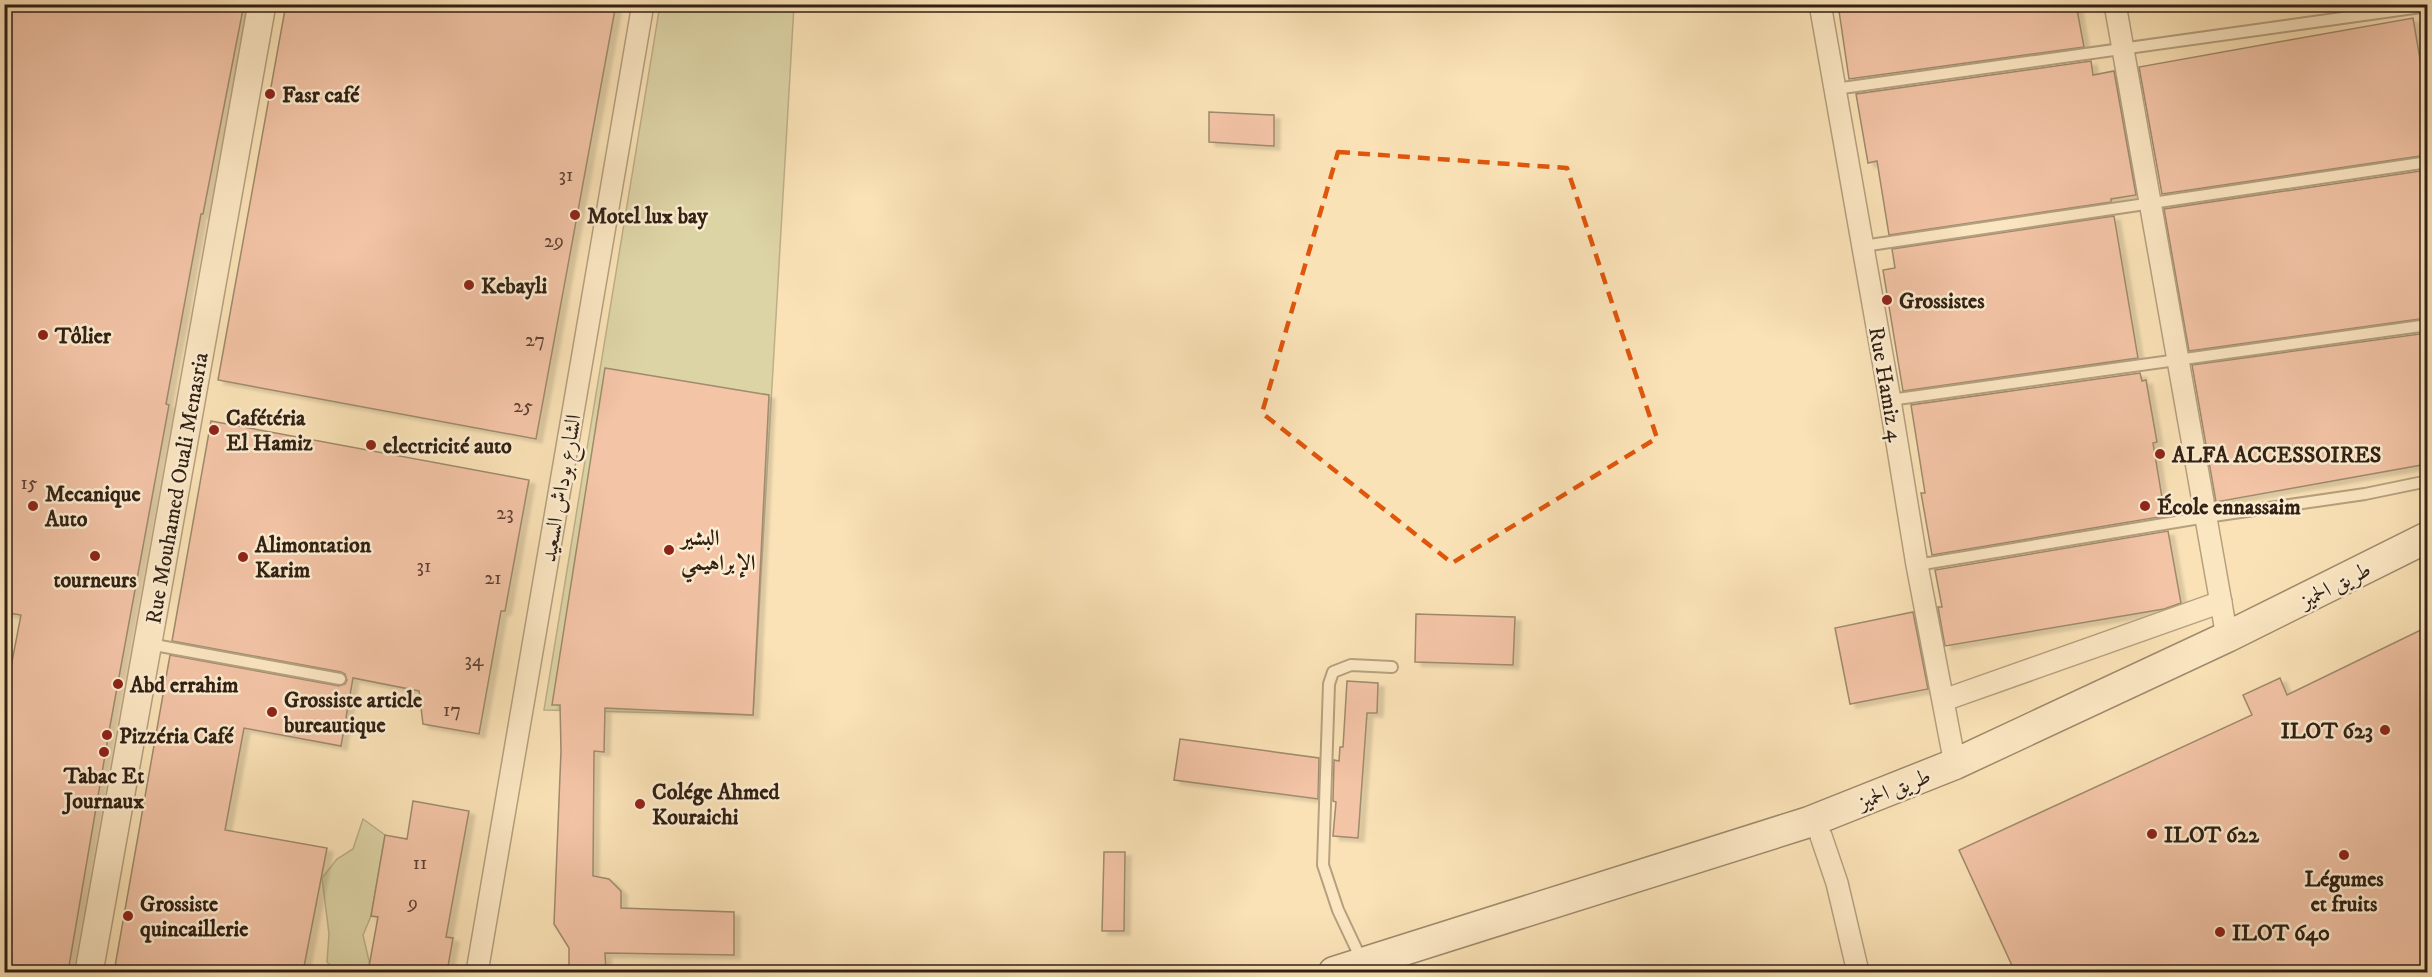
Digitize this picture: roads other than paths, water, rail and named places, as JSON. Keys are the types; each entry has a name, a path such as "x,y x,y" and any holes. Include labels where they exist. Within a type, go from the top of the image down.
{"main road":[{"name":"طريق الحميز","path":"1334,972 1809,822 1955,764 2227,637 2427,537"},
{"name":"طريق الحميز","path":"1395,972 1821,836 1962,780 2235,653 2427,557"}],"street":[{"name":"Rue Mouhamed Ouali Menasria","path":"89,972 262,4"},
{"name":"الشارع بوداش السعيد","path":"477,972 643,4"},
{"name":"Rue Hamiz 4","path":"1820,4 1917,565 1955,764"},
{"path":"2115,4 2227,637"},
{"path":"1944,700 2220,602"},
{"path":"1821,836 1837,883 1858,972"}],"lane":[{"path":"1835,89 2427,6"},
{"path":"1863,246 2427,162"},
{"path":"1890,400 2427,325"},
{"path":"1917,565 2206,517 2366,494 2427,481"},
{"path":"148,644 340,679"},
{"path":"1363,964 1338,910 1323,865 1329,684 1333,672 1351,665 1392,667"}],"place":[{"name":"Fasr café","path":"270,94"},
{"name":"Motel lux bay","path":"575,215"},
{"name":"Kebayli","path":"469,285"},
{"name":"Grossistes","path":"1887,300"},
{"name":"Tôlier","path":"43,335"},
{"name":"Cafétéria El Hamiz","path":"214,430"},
{"name":"electricité auto","path":"371,445"},
{"name":"ALFA ACCESSOIRES","path":"2160,454"},
{"name":"Mecanique Auto","path":"33,506"},
{"name":"École ennassaim","path":"2145,506"},
{"name":"البشير الإبراهيمي","path":"669,550"},
{"name":"tourneurs","path":"95,556"},
{"name":"Alimontation Karim","path":"243,557"},
{"name":"Abd errahim","path":"118,684"},
{"name":"Grossiste article bureautique","path":"272,712"},
{"name":"ILOT 623","path":"2385,730"},
{"name":"Pizzéria Café","path":"107,735"},
{"name":"Tabac Et Journaux","path":"104,752"},
{"name":"Colége Ahmed Kouraichi","path":"640,804"},
{"name":"ILOT 622","path":"2152,834"},
{"name":"Légumes et fruits","path":"2344,855"},
{"name":"Grossiste quincaillerie","path":"128,916"},
{"name":"ILOT 640","path":"2220,932"}]}
